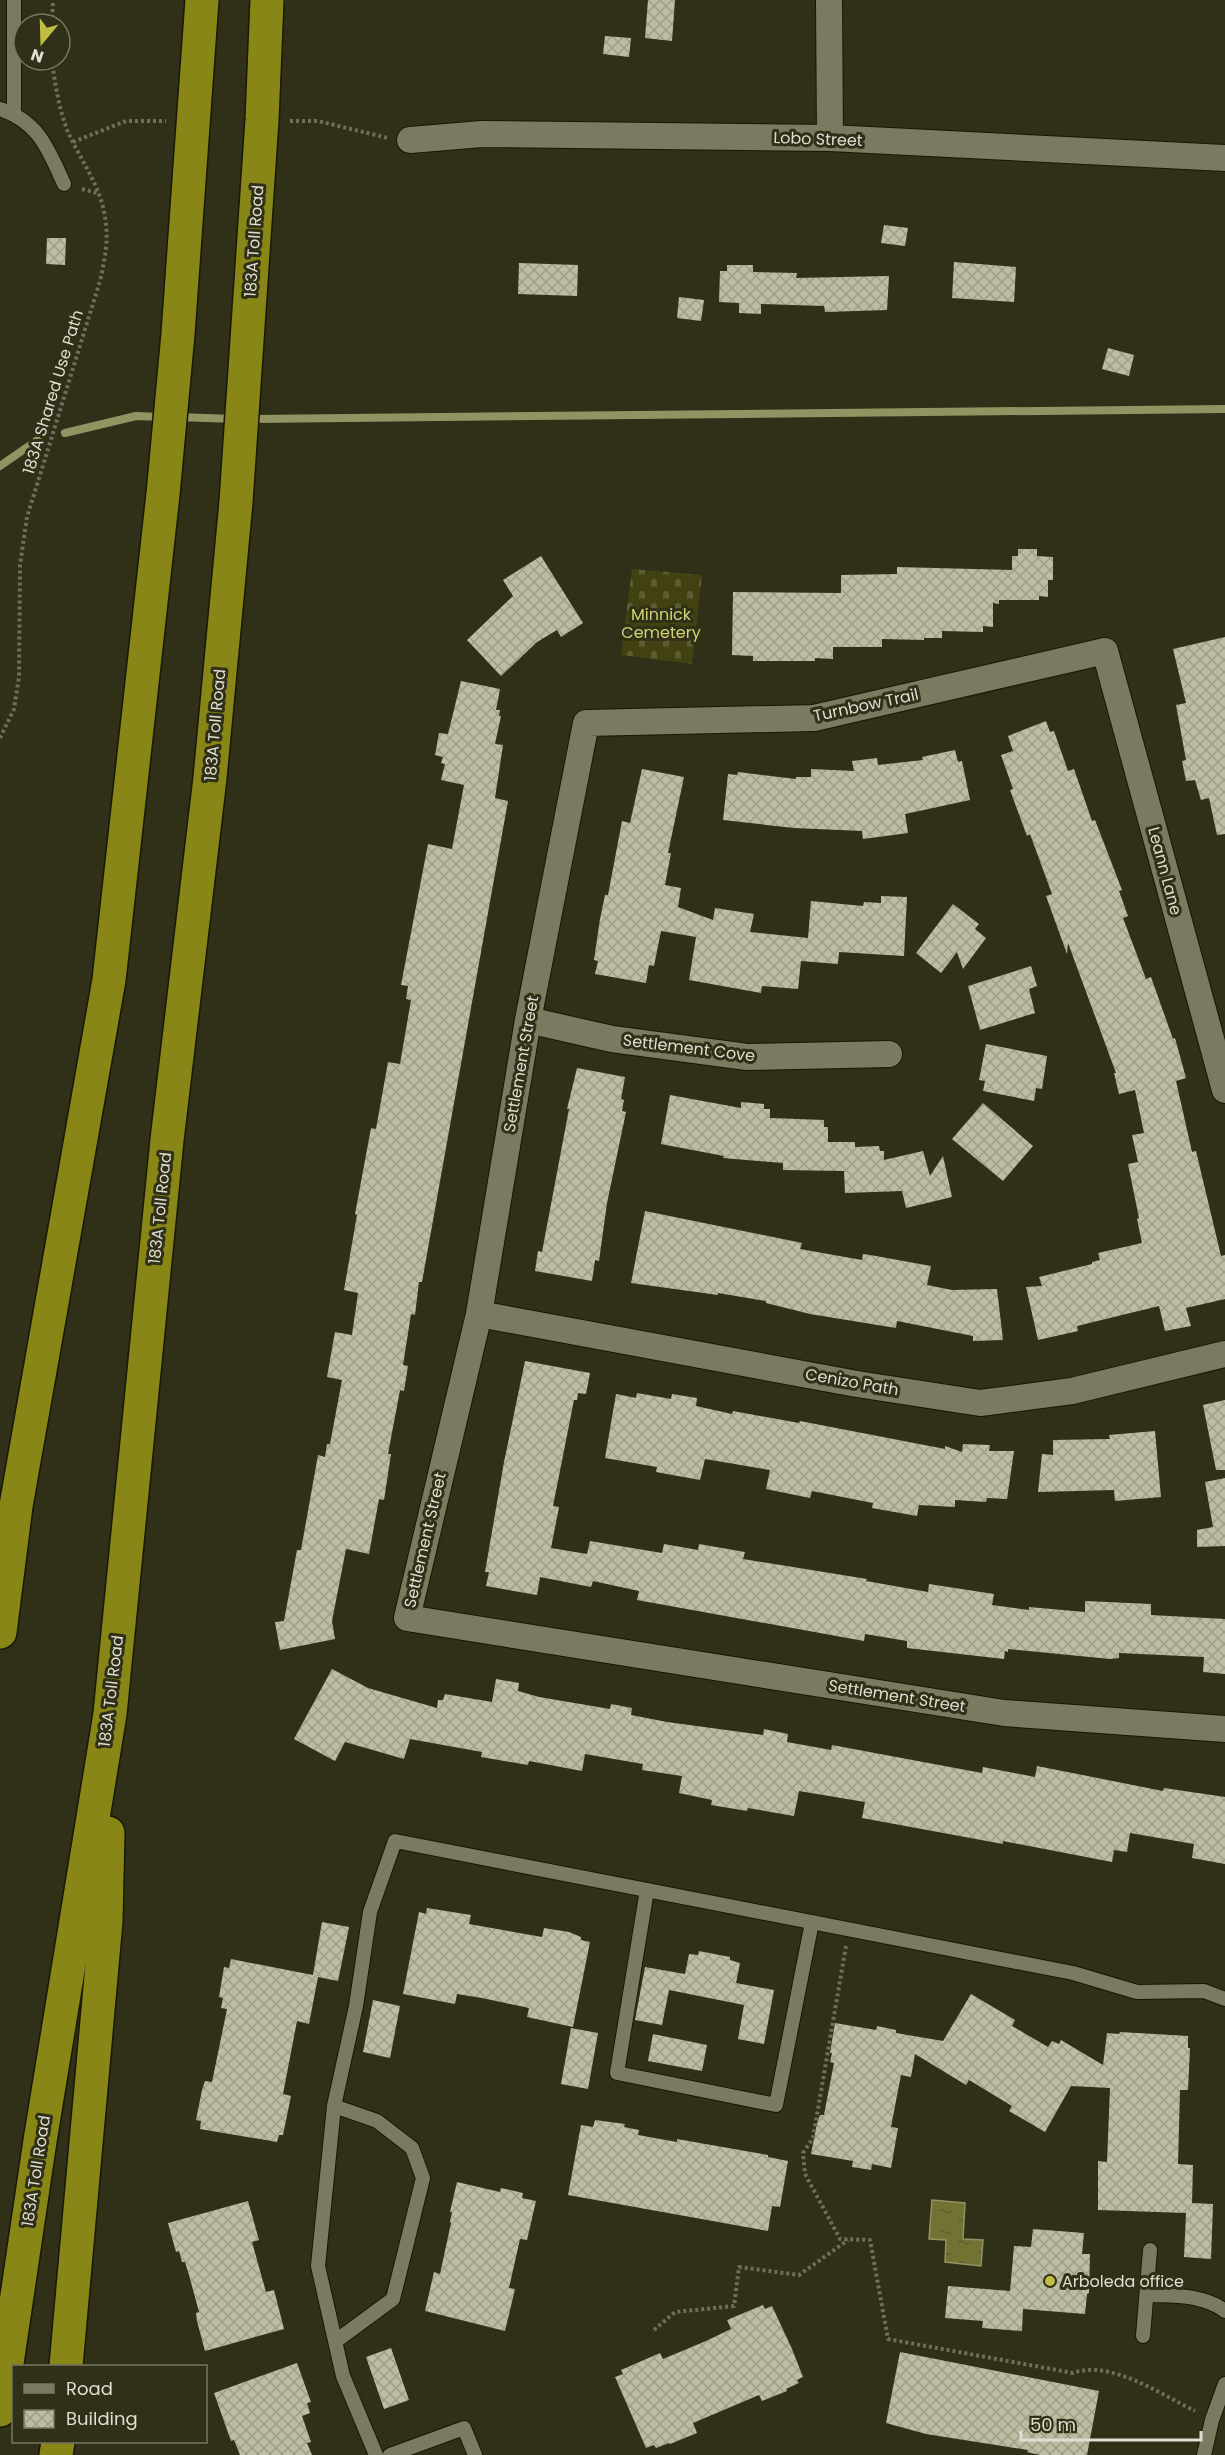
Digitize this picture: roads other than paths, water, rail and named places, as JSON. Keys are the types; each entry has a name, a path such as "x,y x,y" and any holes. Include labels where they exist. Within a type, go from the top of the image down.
{"highway":[{"path":"0,1632 16,1506 109,980 163,494 178,334 202,0"},
{"name":"183A Toll Road","path":"1,2402 40,2141 110,1714 167,1140 210,778 236,502 262,120 267,0"},
{"path":"0,1551 16,1506"},
{"path":"66,2365 106,1921 110,1714"}],"street":[{"path":"829,0 830,138"},
{"name":"Lobo Street","path":"410,140 483,134 830,138 1225,158"},
{"name":"Turnbow Trail","path":"586,723 814,718 1105,651"},
{"name":"Leann Lane","path":"1105,651 1225,1090"},
{"name":"Settlement Street","path":"586,723 528,1020 479,1314 407,1618 1004,1713 1225,1728"},
{"name":"Settlement Cove","path":"528,1020 612,1039 747,1057 889,1054"},
{"name":"Cenizo Path","path":"479,1314 857,1384 980,1403 1072,1391 1225,1354"}],"lane":[{"path":"14,113 15,0"},
{"path":"0,109 14,113 42,137 64,183"},
{"path":"375,2455 343,2376 318,2266 334,2106 356,2006 370,1912 395,1841 1072,1973 1137,1992 1204,1991 1225,1999"},
{"path":"647,1890 617,2073 776,2105 812,1922"},
{"path":"334,2106 377,2121 412,2148 423,2178 393,2299 336,2341"},
{"path":"1143,2336 1150,2250"},
{"path":"1146,2295 1196,2298 1214,2303 1225,2311"},
{"path":"1204,2455 1212,2420 1225,2384"},
{"path":"390,2455 464,2428 475,2455"}],"water":[{"path":"932,2200 965,2203 963,2239 983,2240 981,2266 945,2262 946,2240 929,2239"}],"waterway":[{"path":"249,419 1225,409"},
{"path":"65,433 136,416 162,417"},
{"path":"177,417 234,419"},
{"path":"0,466 39,439"}],"place":[{"name":"Arboleda office","path":"1050,2281"}],"park label":[{"name":"Minnick Cemetery","path":"661,623"}]}
